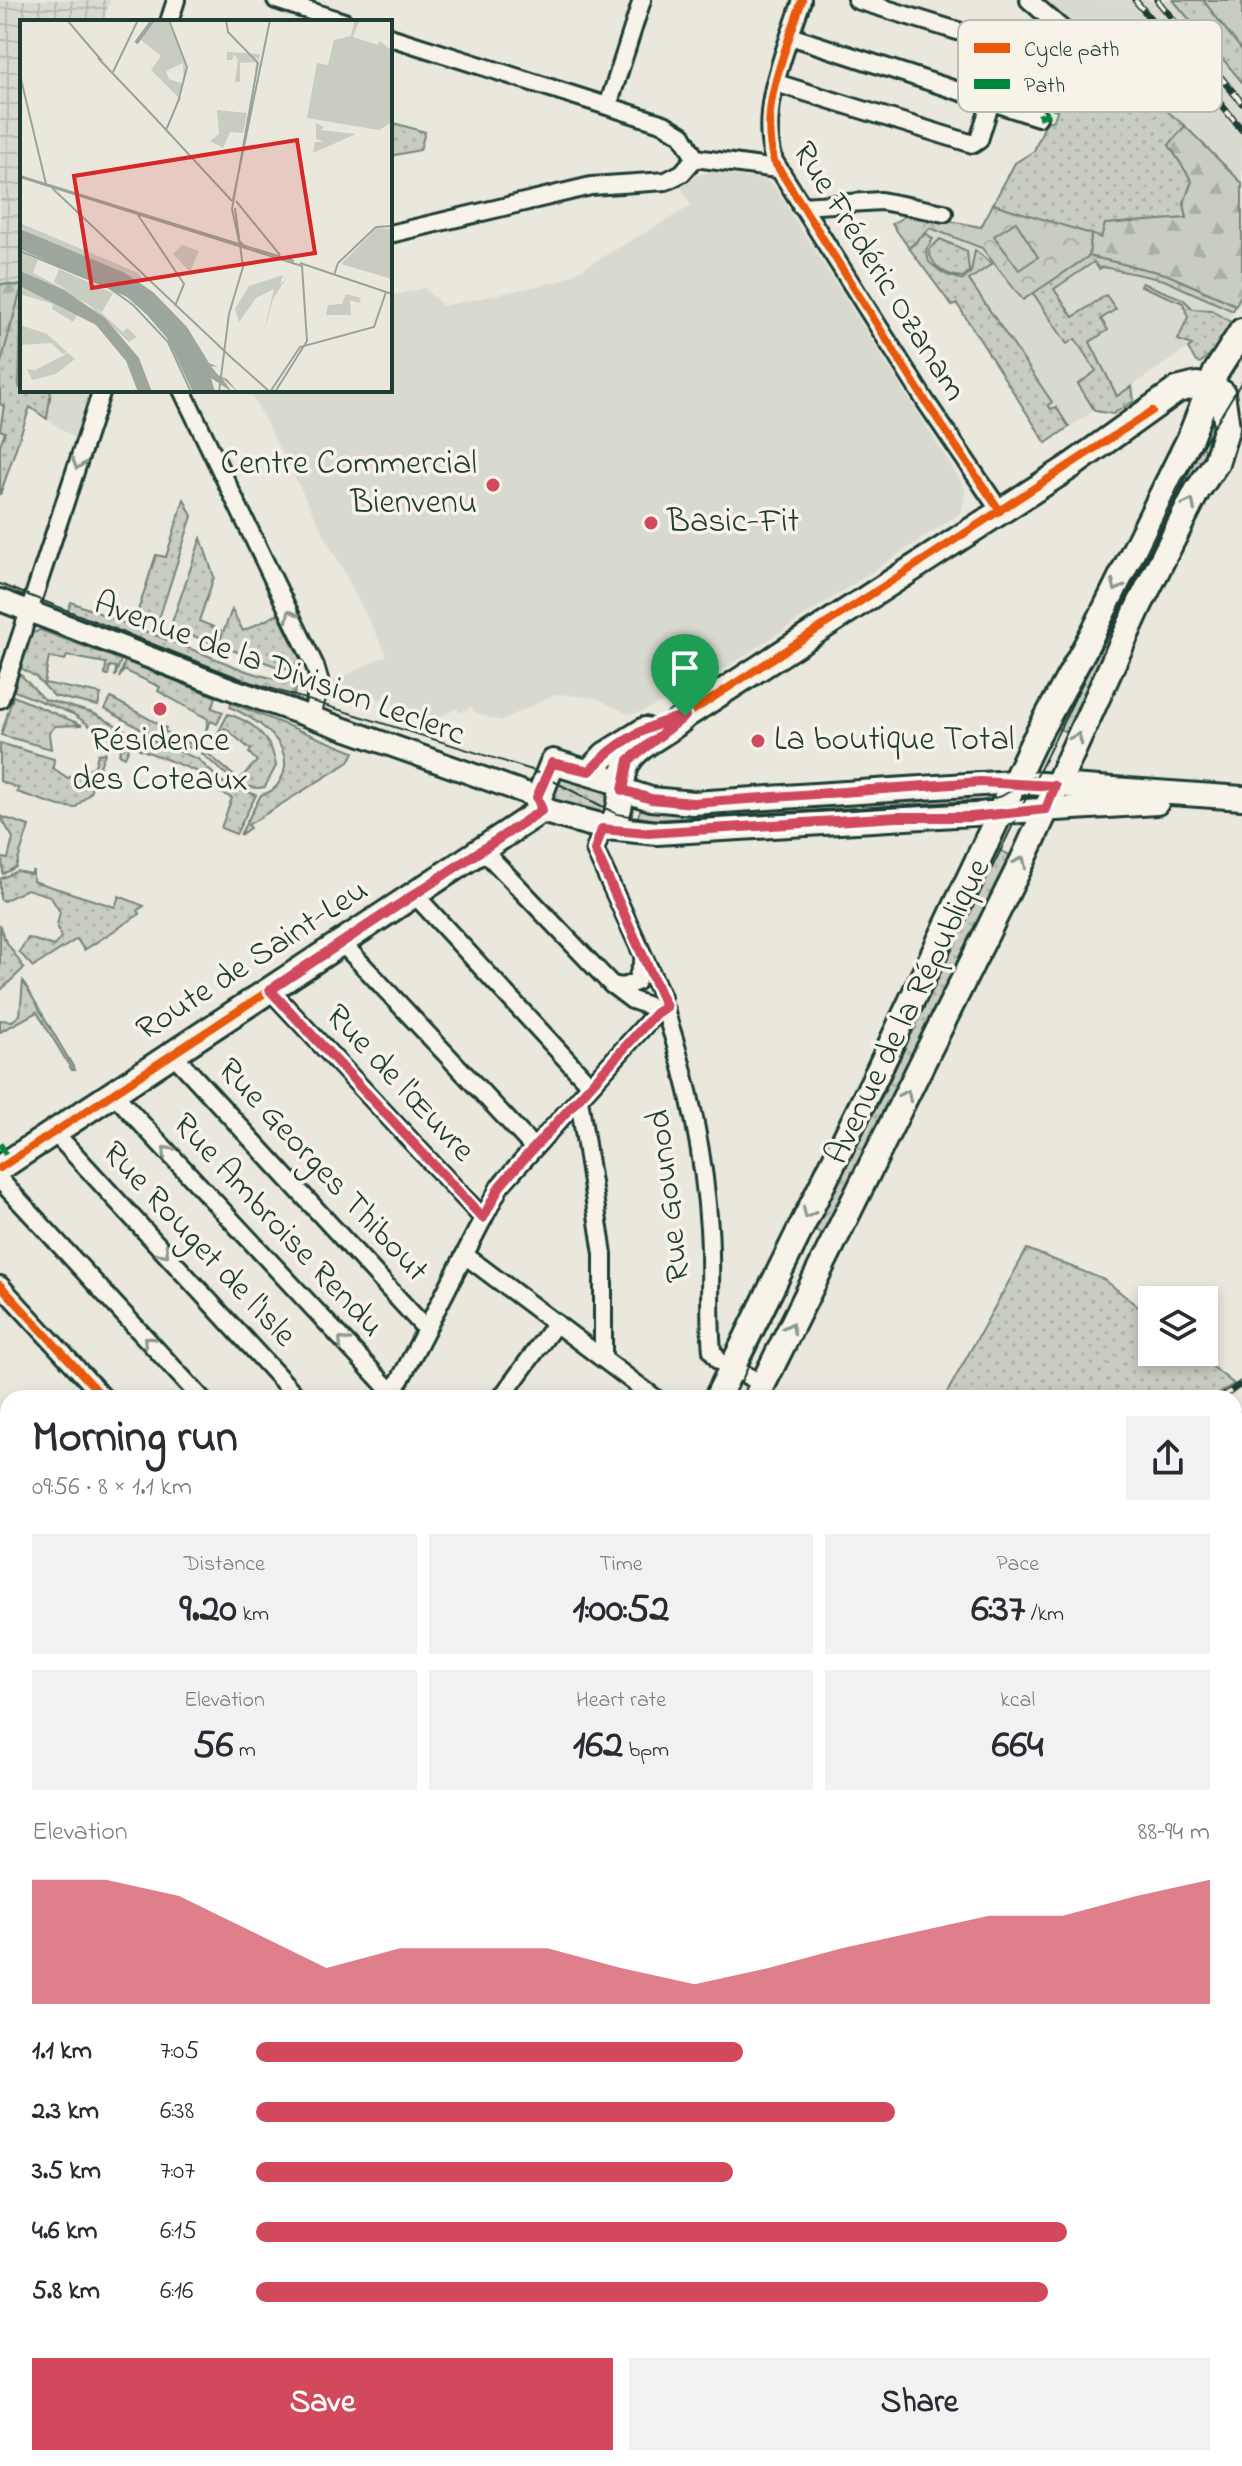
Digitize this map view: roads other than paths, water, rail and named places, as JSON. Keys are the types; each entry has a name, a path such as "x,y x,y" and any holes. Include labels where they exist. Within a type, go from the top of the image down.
{"main road":[{"path":"605,828 620,807 630,759 685,716 1152,411 1184,387 1216,382 1242,331"},
{"name":"Avenue de la République","path":"721,1390 1015,782 1216,382 1242,354"},
{"name":"Avenue de la République","path":"760,1390 1058,798 1165,555 1197,491 1220,454 1227,427 1216,382"},
{"path":"1152,411 1179,408 1201,416"},
{"path":"590,771 605,755 649,728 685,716"},
{"path":"1058,798 1015,782 693,803 651,799 590,771 553,762 540,803 605,828 648,833 897,817 1000,815 1058,798 1233,797"},
{"name":"Route de Saint-Leu","path":"0,1168 483,850 540,803"}],"street":[{"path":"170,20 176,0"},
{"path":"276,0 338,20"},
{"path":"608,106 642,0"},
{"name":"Rue Frédéric Ozanam","path":"802,0 776,83 768,133 777,169 1000,511"},
{"path":"857,0 958,31"},
{"path":"1029,0 1052,20"},
{"path":"790,36 958,90"},
{"path":"392,38 675,129 687,141 695,158"},
{"path":"776,83 970,144 979,140 988,112"},
{"path":"1023,112 1038,117"},
{"path":"695,158 777,169"},
{"path":"392,234 591,186 666,181 682,173 695,158"},
{"path":"801,206 881,201 944,213"},
{"path":"0,699 101,392"},
{"path":"183,392 311,658 319,687 311,716"},
{"name":"Avenue de la Division Leclerc","path":"0,600 540,803"},
{"name":"Rue Gounod","path":"605,828 595,850 644,959 690,1098 701,1156 712,1265 712,1351 717,1359 732,1367"},
{"path":"394,1390 500,1186 658,1007 632,1000 611,984 483,850"},
{"path":"415,895 590,1085"},
{"path":"342,943 534,1148"},
{"path":"611,984 623,987 633,984 642,972 644,959"},
{"name":"Rue de l'Œuvre","path":"270,990 483,1218"},
{"name":"Rue Georges Thibout","path":"173,1054 426,1329"},
{"name":"Rue Ambroise Rendu","path":"113,1093 385,1390"},
{"path":"579,1099 603,1254 603,1358"},
{"name":"Rue Rouget de l'Isle","path":"54,1132 291,1390"},
{"path":"0,1180 194,1390"},
{"path":"466,1256 645,1390"},
{"path":"0,1285 97,1390"},
{"path":"507,1390 556,1323"},
{"path":"732,1367 758,1390"}],"tram line":[{"path":"737,1390 1181,481 1242,381"},
{"path":"0,584 244,680 532,770 617,814 664,821 975,803 1002,796 1033,777"}],"railway":[{"path":"1135,0 1151,20"},
{"path":"1157,0 1174,20"},
{"path":"1222,79 1242,103"},
{"path":"1222,106 1242,130"},
{"path":"1232,1390 1242,1383"}],"place":[{"name":"Centre Commercial Bienvenu","path":"493,485"},
{"name":"Basic-Fit","path":"651,523"},
{"name":"Résidence des Coteaux","path":"160,709"},
{"name":"La boutique Total","path":"758,741"}]}
